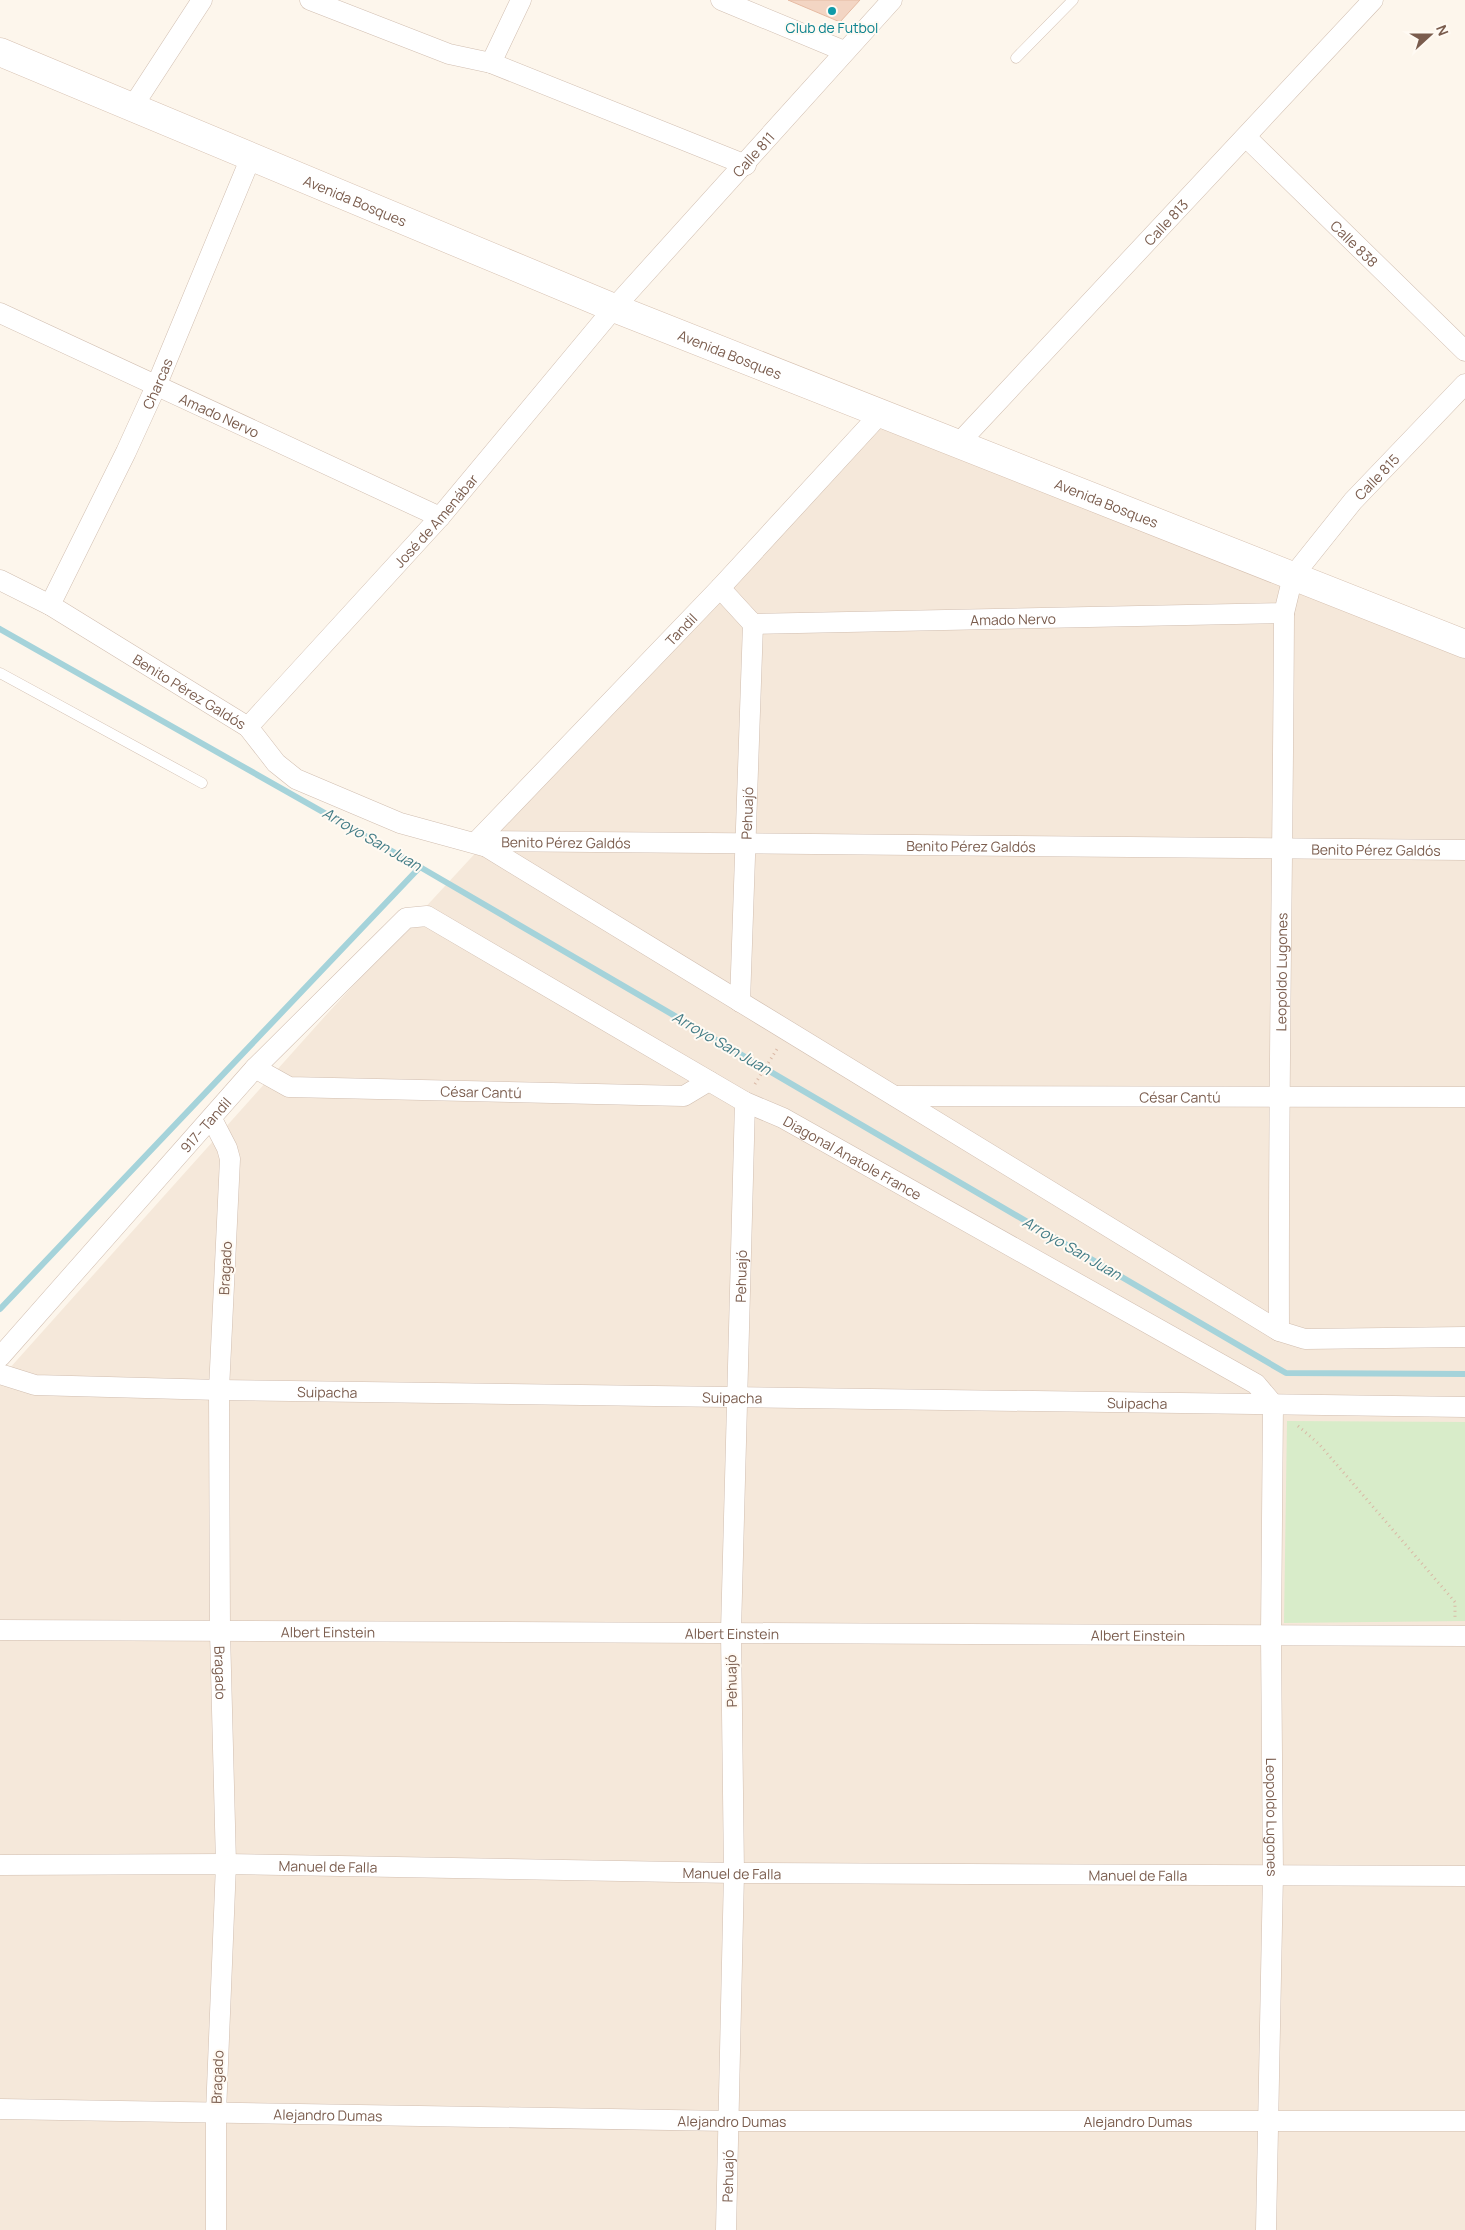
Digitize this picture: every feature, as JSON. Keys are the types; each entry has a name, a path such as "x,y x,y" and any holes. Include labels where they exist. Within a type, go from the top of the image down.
{"main road":[{"name":"Avenida Bosques","path":"0,52 614,308 1465,644"}],"street":[{"path":"133,106 202,0"},
{"path":"310,0 449,54 491,63 746,164"},
{"path":"491,63 521,0"},
{"path":"721,0 844,51"},
{"name":"Calle 811","path":"614,308 746,164 844,51 892,0"},
{"name":"Calle 813","path":"958,444 1373,0"},
{"name":"Calle 838","path":"1246,137 1465,351"},
{"name":"Charcas","path":"50,605 126,452 157,384 251,157"},
{"name":"José de Amenábar","path":"248,727 440,517 614,308"},
{"name":"Amado Nervo","path":"0,313 157,384 440,517"},
{"name":"Calle 815","path":"1293,576 1353,501 1465,384"},
{"name":"Tandil","path":"481,844 880,414"},
{"path":"1284,613 1293,576"},
{"name":"Benito Pérez Galdós","path":"0,580 50,605 248,727 276,763 296,778 400,823 481,844 744,844 1465,850"},
{"path":"720,588 753,624"},
{"name":"Amado Nervo","path":"753,624 1284,613"},
{"name":"Leopoldo Lugones","path":"1279,1331 1278,1096 1283,849 1284,613"},
{"name":"Pehuajó","path":"740,1002 753,624"},
{"path":"481,844 1279,1331 1305,1339 1465,1337"},
{"name":"917- Tandil","path":"0,1356 212,1119 255,1068 406,918 427,916"},
{"name":"Diagonal Anatole France","path":"427,916 709,1081 750,1093 782,1118 1256,1384 1273,1404"},
{"name":"César Cantú","path":"255,1068 289,1087 684,1096 709,1081"},
{"name":"Pehuajó","path":"726,2230 734,1873 731,1632 736,1398 750,1093"},
{"name":"César Cantú","path":"895,1096 1465,1097"},
{"name":"Bragado","path":"212,1119 227,1148 230,1159 219,1390 220,1632 226,1864 216,2113 216,2230"},
{"name":"Suipacha","path":"0,1374 35,1385 219,1390 1465,1407"},
{"name":"Leopoldo Lugones","path":"1266,2230 1273,1874 1271,1635 1273,1404"},
{"name":"Albert Einstein","path":"0,1630 1460,1636"},
{"name":"Manuel de Falla","path":"0,1866 226,1864 734,1873 1465,1876"},
{"name":"Alejandro Dumas","path":"0,2109 728,2121 1465,2121"}],"lane":[{"path":"1016,58 1073,0"},
{"path":"0,673 202,783"}],"path":[{"path":"750,1093 769,1061"},
{"path":"1273,1404 1319,1444 1455,1602 1460,1636"}],"shaded area":[{"path":"880,414 1465,644 1465,2230 0,2230 0,1379 327,1014"}],"green space":[{"path":"1287,1421 1465,1422 1465,1621 1284,1623"}],"building":[{"name":"Club de Futbol","path":"788,0 860,0 840,22"}],"waterway":[{"name":"Arroyo San Juan","path":"0,629 420,867 1286,1373 1465,1374"},
{"path":"0,1309 420,867"}],"place":[{"name":"Club de Futbol","path":"832,11"}]}
